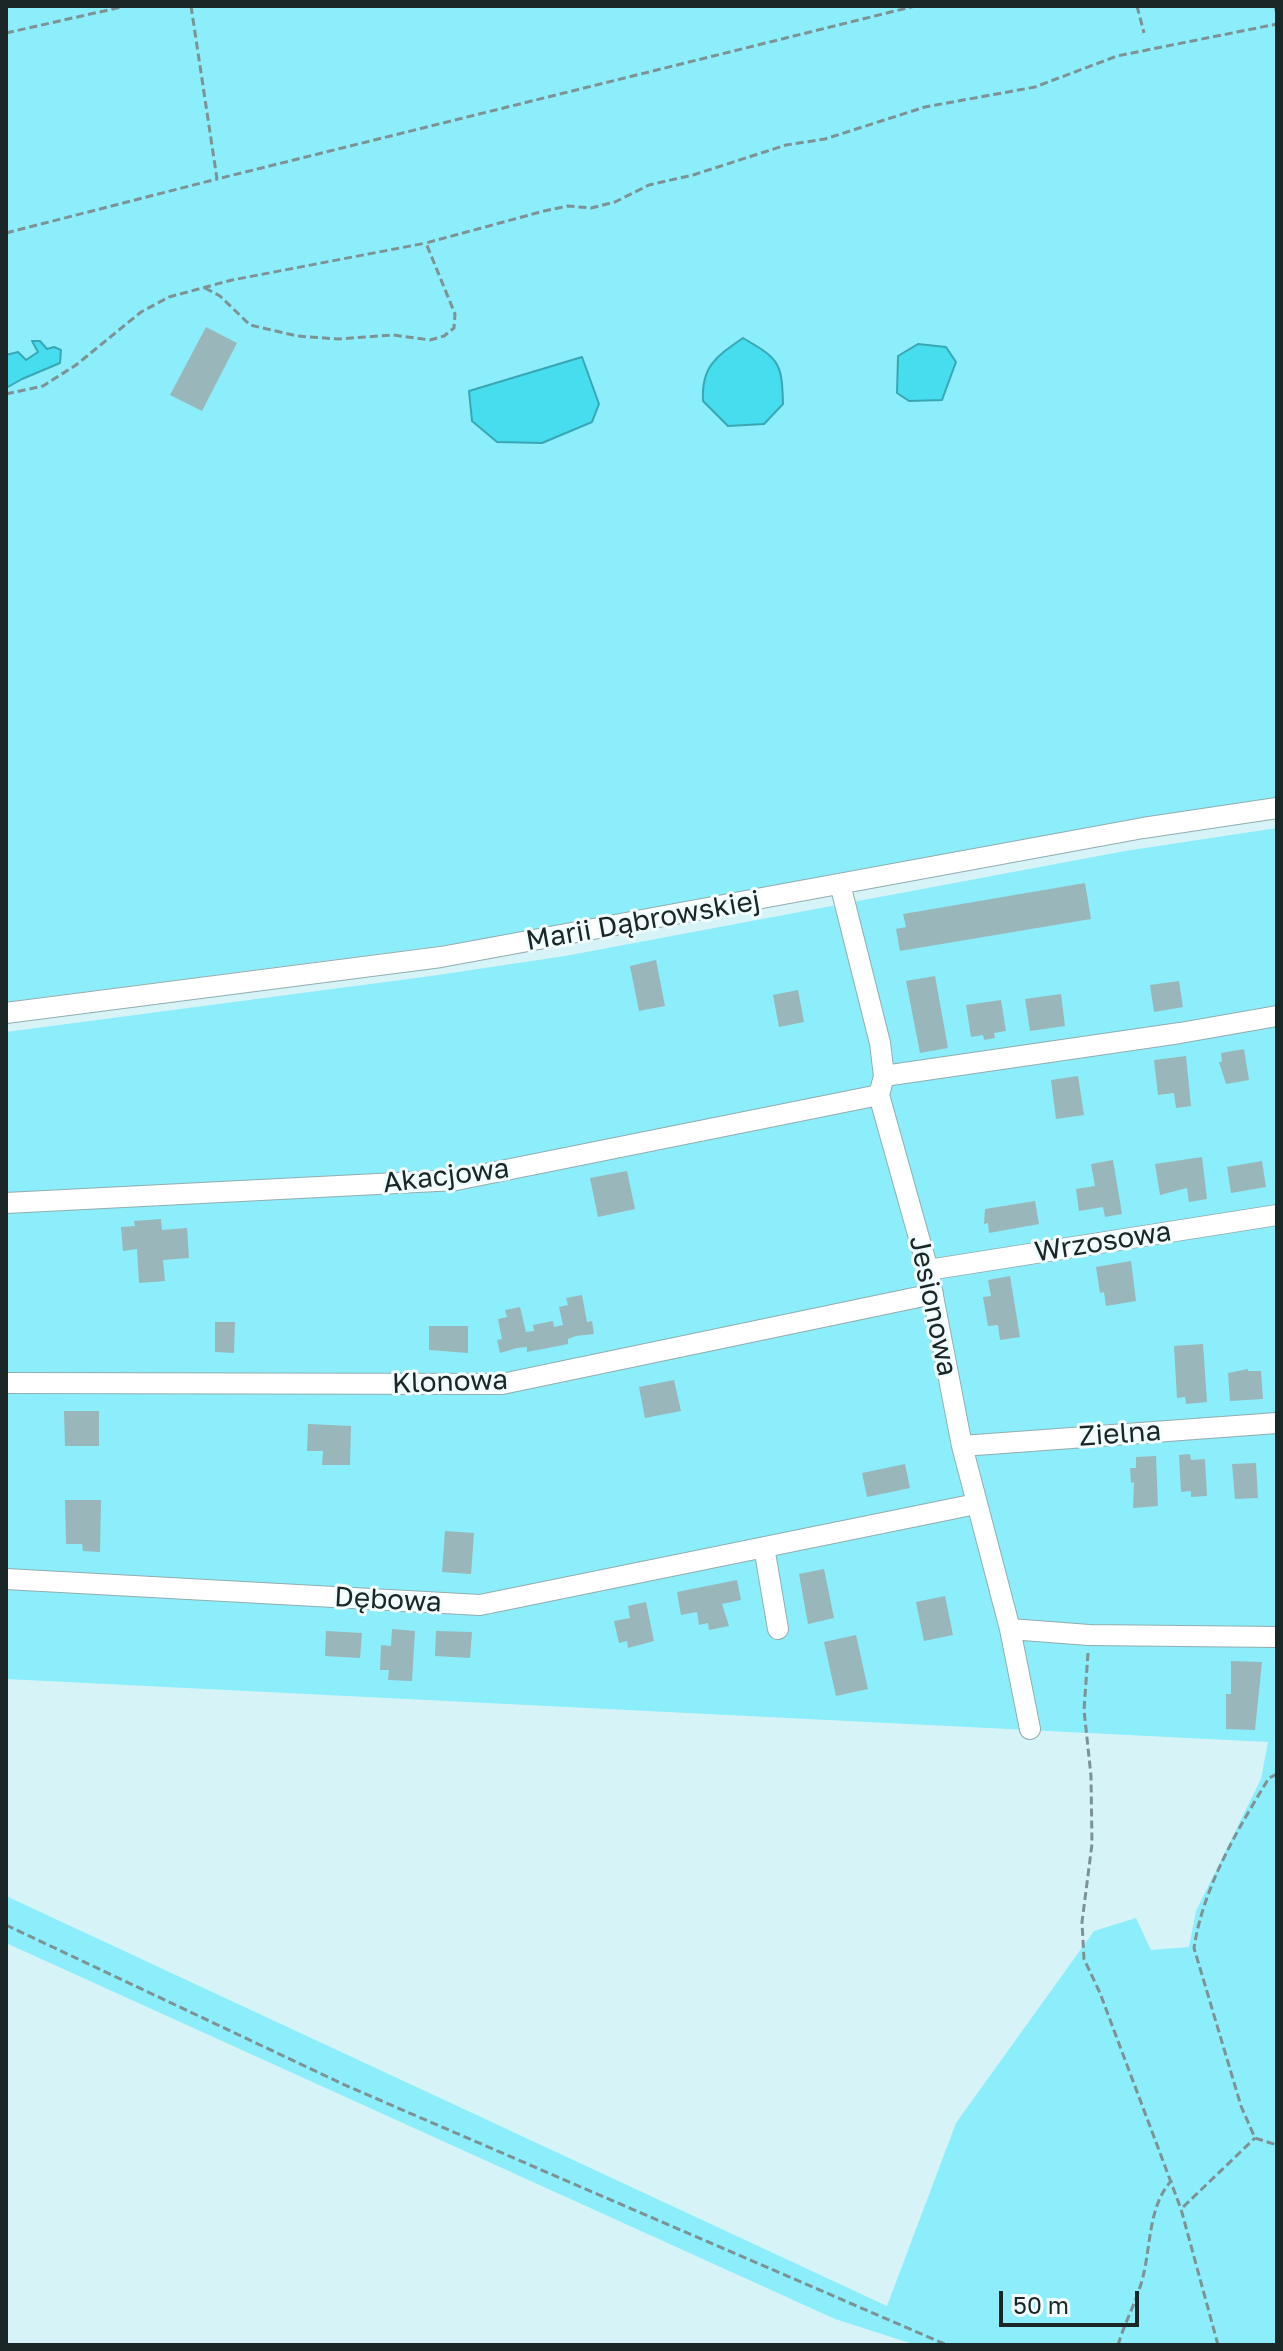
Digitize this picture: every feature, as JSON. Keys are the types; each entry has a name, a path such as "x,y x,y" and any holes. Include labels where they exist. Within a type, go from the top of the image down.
{"street":[{"name":"Marii Dąbrowskiej","path":"6,1013 441,957 1143,828 1277,808"},
{"name":"Jesionowa","path":"840,884 880,1043 882,1086 928,1270 962,1446 1010,1629 1030,1729"},
{"name":"Akacjowa","path":"6,1203 456,1180 882,1086 1277,1016"},
{"name":"Wrzosowa","path":"928,1270 1277,1215"},
{"name":"Klonowa","path":"6,1383 502,1384 933,1294"},
{"name":"Zielna","path":"962,1446 1277,1423"},
{"name":"Dębowa","path":"6,1579 480,1605 976,1504"},
{"path":"764,1547 778,1629"},
{"path":"1010,1629 1089,1635 1277,1637"}],"path":[{"path":"6,33 126,6"},
{"path":"191,6 217,179"},
{"path":"6,233 915,6"},
{"path":"1137,6 1144,33"},
{"path":"1275,6 1277,14"},
{"path":"6,394 43,386 76,365 141,312 169,297 232,280 426,243 544,211 568,206 591,208 615,202 649,185 693,175 786,145 825,139 925,107 1035,87 1117,56 1277,24"},
{"path":"205,288 220,296 250,325 269,330 338,339 393,335 430,340 444,336 454,328 455,314 426,243"},
{"path":"1089,1635 1084,1710 1091,1776 1092,1844 1082,1922 1084,1959 1172,2180 1218,2345"},
{"path":"1255,2138 1236,2091 1194,1948 1197,1924 1220,1869 1269,1778 1277,1774"},
{"path":"6,1925 347,2086 947,2345"},
{"path":"1181,2209 1255,2138"},
{"path":"1255,2138 1277,2145"},
{"path":"1118,2345 1142,2284 1154,2214 1164,2189 1172,2180"}],"shaded area":[{"path":"6,6 1277,6 1277,798 1126,822 478,941 6,1002"},
{"path":"743,338 776,363 783,404 764,424 728,426 703,401 703,389 712,363"},
{"path":"32,341 40,341 47,349 54,347 61,350 60,363 6,388 6,355 18,352 26,360 38,352"},
{"path":"918,344 946,347 956,362 942,400 909,401 897,393 898,356"},
{"path":"582,357 599,404 592,422 542,443 497,442 472,421 469,391"},
{"path":"1277,828 1277,2345 916,2345 835,2319 6,1943 6,1896 887,2306 956,2123 1094,1931 1136,1918 1151,1950 1189,1947 1196,1911 1261,1779 1268,1742 6,1679 6,1032 565,956 1125,851"}],"building":[{"path":"206,327 237,343 202,411 170,395"},
{"path":"1085,883 1091,919 900,951 896,929 906,927 903,914"},
{"path":"656,960 665,1006 639,1011 630,966"},
{"path":"935,976 948,1048 920,1053 906,981"},
{"path":"1179,981 1183,1007 1154,1012 1150,985"},
{"path":"798,990 804,1022 779,1027 773,995"},
{"path":"1061,994 1065,1026 1030,1031 1025,999"},
{"path":"1001,1000 1006,1031 994,1033 995,1038 984,1040 983,1035 971,1037 966,1005"},
{"path":"1244,1049 1249,1080 1226,1084 1219,1062 1222,1062 1221,1053"},
{"path":"1186,1056 1191,1106 1176,1108 1174,1093 1158,1095 1154,1060"},
{"path":"1078,1076 1084,1115 1056,1119 1051,1080"},
{"path":"1202,1157 1207,1199 1189,1202 1187,1188 1160,1195 1155,1164"},
{"path":"1113,1160 1122,1214 1105,1217 1103,1207 1079,1211 1076,1189 1095,1186 1091,1164"},
{"path":"1262,1161 1266,1187 1231,1193 1227,1167"},
{"path":"627,1171 635,1209 598,1217 590,1178"},
{"path":"1035,1201 1039,1224 989,1233 988,1223 984,1224 985,1209"},
{"path":"161,1219 162,1230 187,1228 189,1258 163,1260 165,1281 139,1283 137,1249 123,1251 121,1227 135,1226 134,1221"},
{"path":"1131,1261 1136,1301 1106,1306 1104,1292 1100,1293 1096,1267"},
{"path":"1010,1276 1020,1337 1000,1340 998,1325 988,1326 983,1297 991,1296 988,1280"},
{"path":"582,1295 587,1322 592,1321 594,1334 568,1339 568,1344 527,1352 527,1347 517,1348 500,1353 497,1340 502,1339 498,1319 507,1317 505,1310 520,1307 526,1332 534,1331 533,1325 553,1321 554,1327 563,1325 559,1307 568,1305 566,1298"},
{"path":"215,1322 235,1322 234,1353 215,1352"},
{"path":"429,1326 468,1326 468,1353 429,1350"},
{"path":"1203,1344 1207,1402 1186,1404 1185,1397 1177,1398 1174,1346"},
{"path":"1248,1369 1261,1371 1263,1399 1230,1401 1228,1373"},
{"path":"674,1380 681,1411 645,1418 639,1387"},
{"path":"64,1411 99,1411 99,1446 65,1446"},
{"path":"308,1424 351,1426 350,1465 322,1465 323,1451 307,1451"},
{"path":"1190,1454 1191,1460 1205,1459 1207,1496 1191,1497 1191,1491 1181,1492 1179,1455"},
{"path":"1156,1456 1158,1506 1133,1508 1134,1482 1131,1483 1130,1468 1136,1468 1136,1457"},
{"path":"1256,1463 1258,1498 1235,1499 1232,1464"},
{"path":"905,1464 910,1488 867,1497 862,1473"},
{"path":"65,1500 101,1500 100,1552 83,1551 82,1544 66,1544"},
{"path":"445,1531 474,1533 471,1574 442,1572"},
{"path":"824,1569 834,1618 808,1624 799,1574"},
{"path":"737,1580 741,1600 722,1604 729,1626 709,1630 708,1623 699,1625 697,1612 681,1615 677,1592"},
{"path":"945,1596 953,1635 924,1641 916,1602"},
{"path":"646,1602 654,1641 628,1648 627,1641 619,1643 614,1621 630,1618 628,1606"},
{"path":"392,1629 415,1631 412,1681 388,1680 389,1670 380,1670 381,1645 391,1646"},
{"path":"326,1631 362,1633 360,1658 325,1656"},
{"path":"436,1631 472,1632 470,1658 435,1656"},
{"path":"856,1635 868,1689 836,1696 824,1642"},
{"path":"1231,1661 1262,1662 1255,1730 1226,1729 1226,1694 1231,1694"}]}
